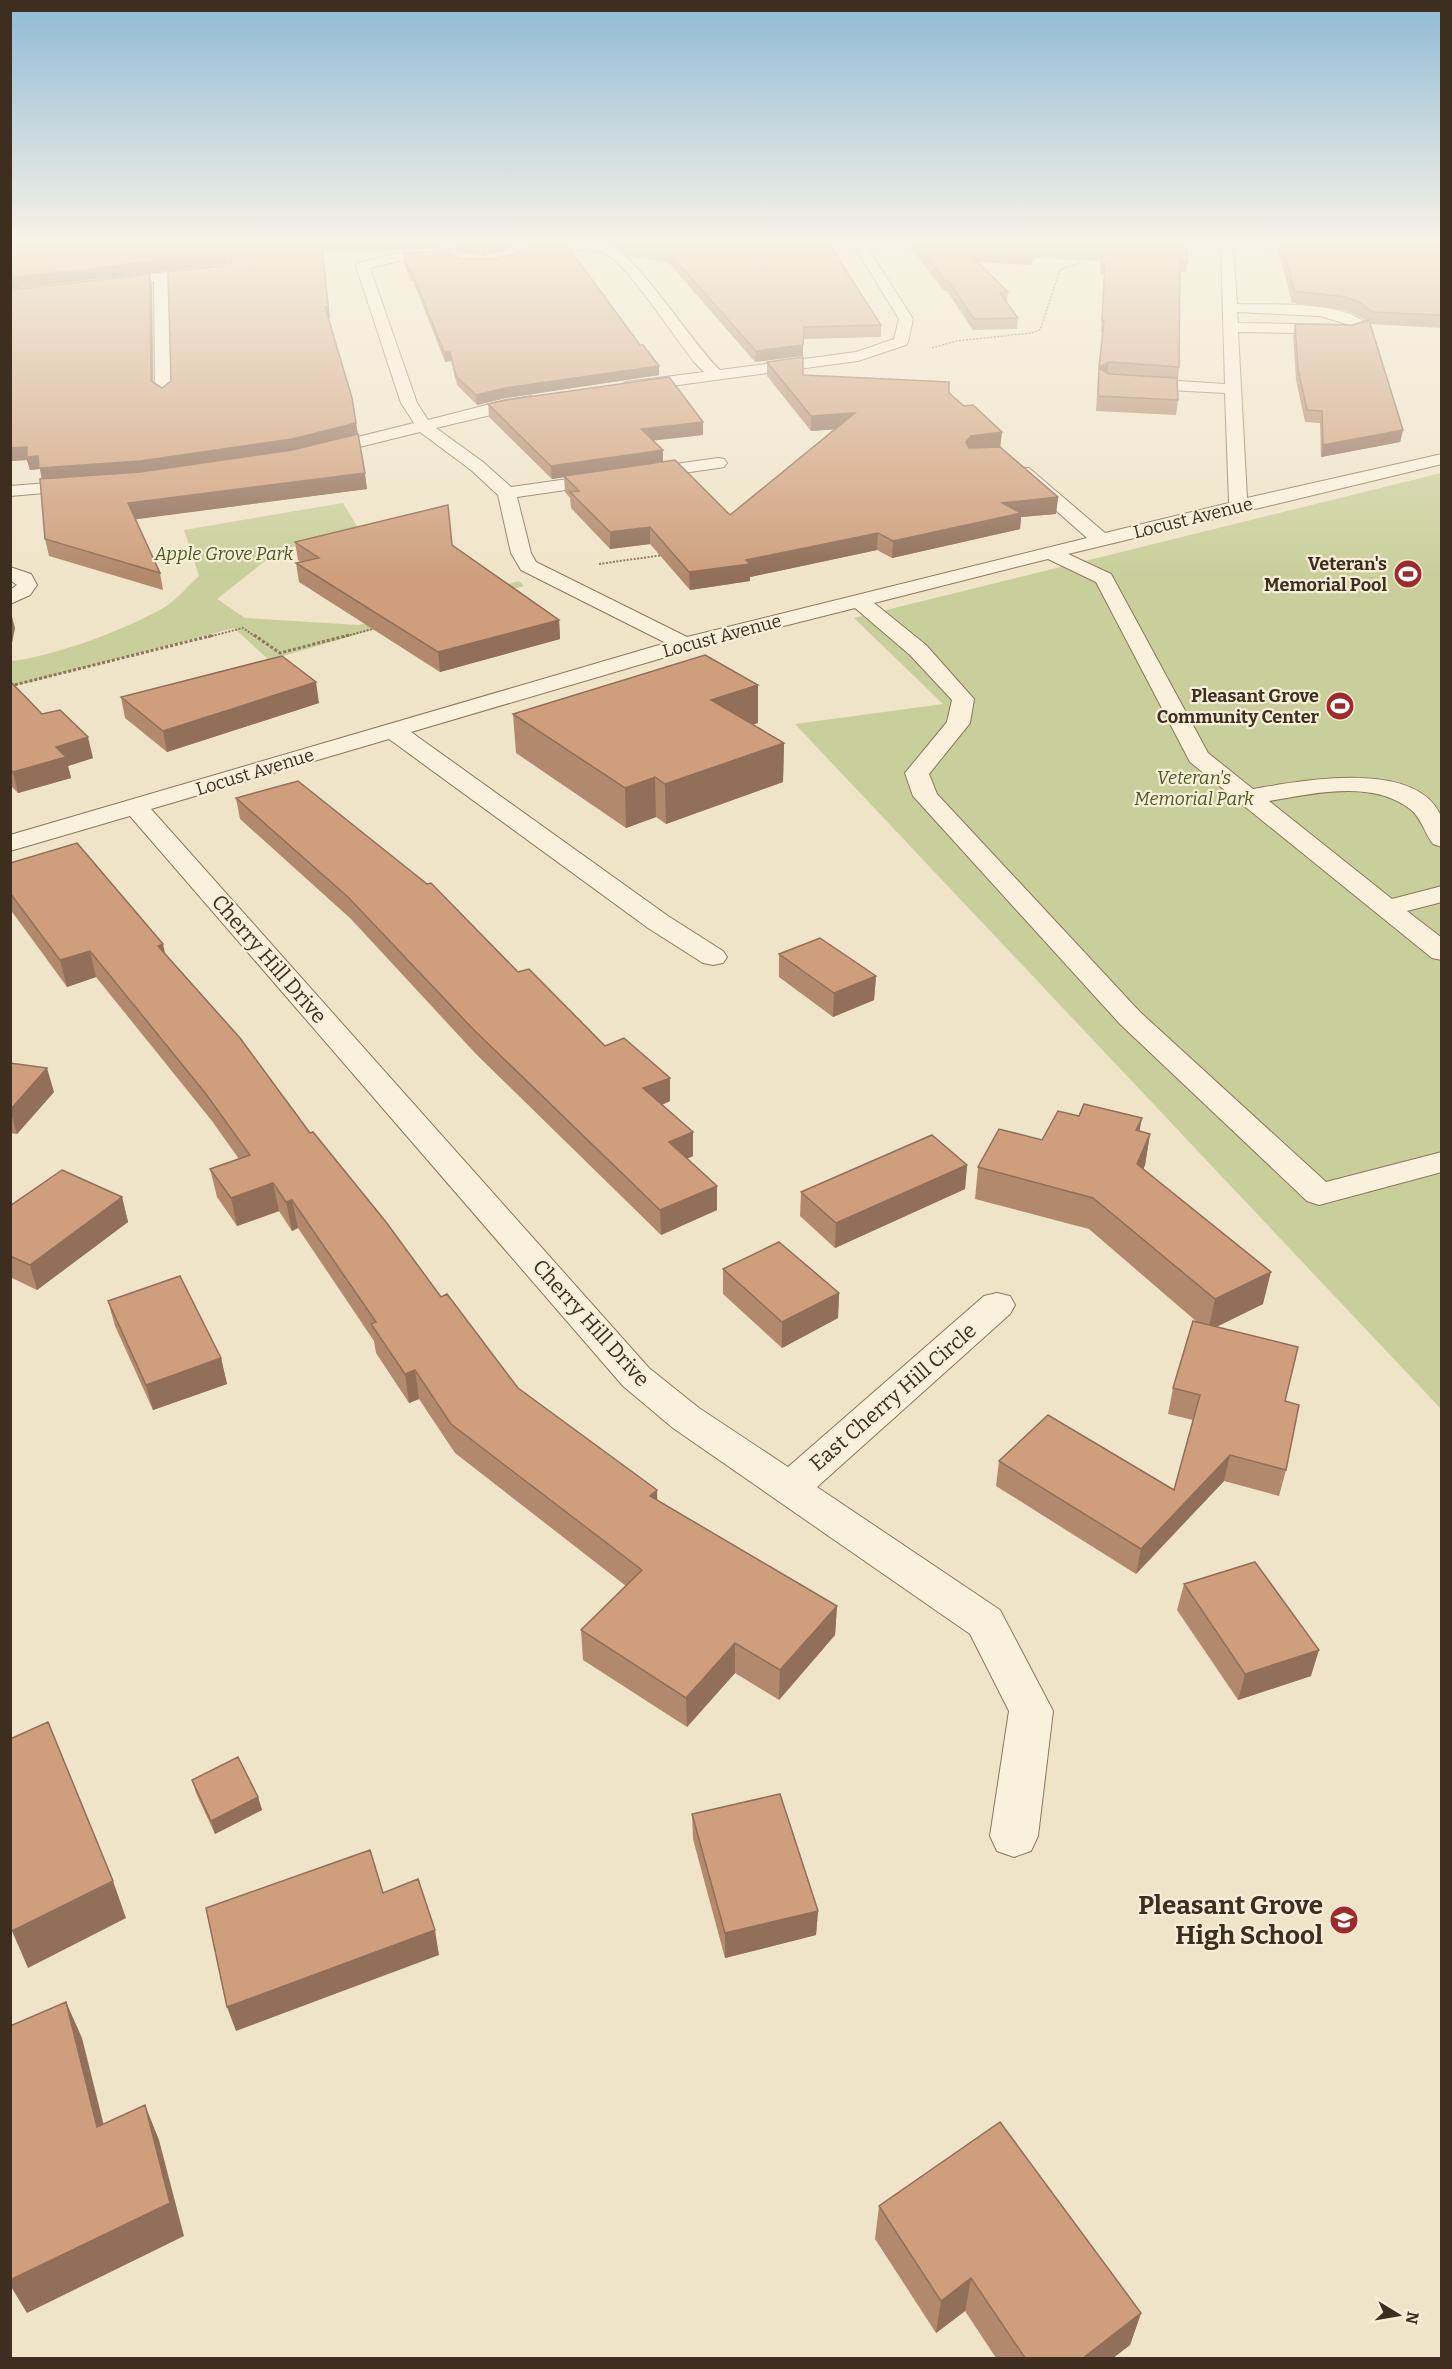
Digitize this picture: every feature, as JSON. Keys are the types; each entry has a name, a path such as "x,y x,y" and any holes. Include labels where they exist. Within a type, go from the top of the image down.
{"street":[{"path":"162,355 163,393"},
{"path":"393,355 410,403 424,426 477,466 507,493 520,553 528,566 685,644"},
{"path":"696,355 716,374"},
{"path":"610,389 865,355"},
{"path":"1232,355 1238,506"},
{"path":"1118,382 1233,389"},
{"path":"294,459 506,405 552,398"},
{"name":"Locust Avenue","path":"10,843 685,644 1238,506 1442,459"},
{"path":"1012,462 1101,540"},
{"path":"507,493 718,463"},
{"path":"10,491 99,484"},
{"path":"1050,553 1104,578 1198,757 1442,952"},
{"path":"10,573 24,578 27,585 24,591 10,598"},
{"path":"859,601 918,650 963,699 958,723 917,773 925,796 1130,1017 1319,1194 1442,1162"},
{"path":"394,730 658,922 713,957"},
{"path":"1248,797 1336,784 1386,789 1418,803 1425,810 1442,839"},
{"name":"Cherry Hill Drive","path":"136,807 636,1377 686,1418 985,1622 1031,1711 1014,1836"},
{"path":"1387,908 1442,894"},
{"name":"East Cherry Hill Circle","path":"789,1489 997,1305"}],"path":[{"path":"588,566 669,554"},
{"path":"10,686 243,628 280,653 379,627"}],"green space":[{"name":"Veteran's Memorial Park","path":"1441,473 1441,1409 795,724 943,704 854,618"},
{"name":"Apple Grove Park","path":"343,503 360,531 279,550 217,599 245,618 359,625 519,581 524,586 269,660 234,628 11,687 11,661 48,654 113,632 152,614 176,598 199,576 184,530"}],"building":[{"path":"10,355 151,355 151,381 162,388 171,381 170,355 339,355 352,398 356,423 292,439 140,461 39,468 38,456 27,457 27,447 10,448"},
{"path":"451,355 650,355 659,366 505,388 476,395 456,376"},
{"path":"1100,355 1179,355 1179,367 1109,362 1099,367"},
{"path":"1297,355 1380,355 1403,430 1323,445 1322,411 1307,410"},
{"path":"803,357 803,375 949,382 949,393 964,406 973,405 1002,432 971,436 966,442 969,448 1000,447 1058,497 1002,503 1021,513 893,541 878,533 746,560 750,564 689,572 650,527 610,532 570,492 579,491 564,476 675,460 730,515 855,413 811,416 767,362"},
{"path":"1099,368 1109,374 1177,378 1178,400 1098,396"},
{"path":"669,377 703,422 641,429 663,450 551,466 488,404 506,400"},
{"path":"358,434 365,473 128,503 160,573 45,539 40,479 140,472 292,450"},
{"path":"448,505 452,545 559,620 438,652 296,563 319,558 295,542"},
{"path":"705,655 758,685 711,700 784,743 665,784 655,777 625,788 513,714"},
{"path":"282,656 316,682 163,731 121,697"},
{"path":"10,681 42,714 60,710 88,737 56,747 66,757 13,772 10,769"},
{"path":"298,781 427,884 431,883 518,972 529,969 605,1046 624,1038 670,1078 643,1088 693,1132 669,1142 717,1186 660,1210 473,1029 348,897 236,798"},
{"path":"77,843 163,944 158,946 240,1038 310,1133 313,1132 386,1222 441,1297 447,1294 518,1388 657,1490 650,1496 837,1606 780,1670 735,1643 686,1698 581,1630 642,1570 451,1424 415,1370 405,1374 371,1324 376,1322 292,1200 286,1202 273,1183 231,1198 210,1169 250,1155 206,1094 90,951 60,960 10,893 10,863"},
{"path":"820,938 876,976 834,993 779,954"},
{"path":"10,1063 47,1068 10,1110"},
{"path":"1084,1104 1142,1118 1136,1130 1150,1134 1137,1164 1271,1272 1215,1299 1093,1198 978,1167 999,1129 1042,1140 1058,1111 1079,1116"},
{"path":"932,1135 967,1165 836,1223 801,1192"},
{"path":"62,1170 122,1197 30,1265 10,1256 10,1206"},
{"path":"779,1242 839,1293 782,1322 723,1269"},
{"path":"180,1276 221,1358 146,1385 108,1301"},
{"path":"1193,1321 1298,1347 1285,1401 1299,1405 1286,1470 1230,1455 1141,1549 999,1461 1048,1415 1174,1490 1200,1395 1173,1388"},
{"path":"1255,1562 1319,1650 1245,1674 1184,1584"},
{"path":"48,1722 113,1881 12,1931 10,1928 10,1739"},
{"path":"238,1757 258,1797 211,1821 192,1780"},
{"path":"780,1794 818,1911 725,1933 692,1814"},
{"path":"370,1850 383,1893 418,1879 435,1930 227,2007 206,1908"},
{"path":"66,2002 97,2127 145,2105 170,2203 10,2280 10,2026"},
{"path":"1000,2122 1141,2313 1083,2358 1025,2358 971,2278 941,2301 879,2206"}],"place":[{"name":"Veteran's Memorial Pool","path":"1408,574"},
{"name":"Pleasant Grove Community Center","path":"1340,706"},
{"name":"Pleasant Grove High School","path":"1344,1920"}]}
